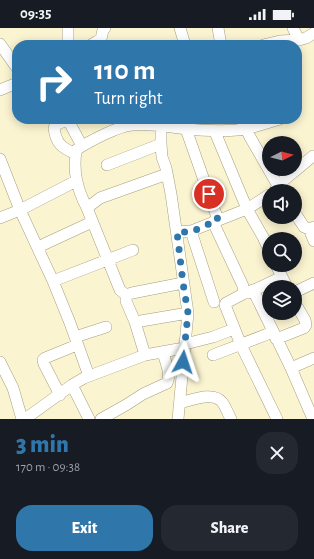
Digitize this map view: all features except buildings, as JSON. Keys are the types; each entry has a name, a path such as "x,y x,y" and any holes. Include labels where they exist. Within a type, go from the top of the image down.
{"street":[{"path":"68,28 68,40"},
{"path":"99,40 105,28"},
{"path":"180,28 184,40"},
{"path":"218,28 220,40"},
{"path":"293,28 299,40 314,33"},
{"path":"0,44 12,61"},
{"path":"0,90 12,85"},
{"path":"59,124 54,128 55,136 65,150 79,150 125,126 142,124"},
{"path":"65,124 79,150 76,181 80,195 87,208 120,290 126,295"},
{"path":"161,124 162,157 171,194 188,313 178,419"},
{"path":"168,124 186,129 230,132 244,124 275,184"},
{"path":"186,129 215,221 243,286 244,292 248,292 275,335 291,368 310,401 313,419"},
{"path":"215,132 247,209 262,234"},
{"path":"107,165 161,144"},
{"path":"283,184 313,156"},
{"path":"0,159 20,210 53,280 89,376"},
{"path":"87,208 100,198 167,174"},
{"path":"0,218 20,210 76,181"},
{"path":"177,232 191,232 247,209 262,199"},
{"path":"38,247 92,222"},
{"path":"302,224 304,227 312,228 314,241"},
{"path":"191,232 214,302"},
{"path":"53,280 133,250"},
{"path":"126,295 183,283"},
{"path":"302,289 314,283"},
{"path":"262,288 248,292 226,303 225,306 241,345 277,419"},
{"path":"126,295 126,301 135,322 145,355"},
{"path":"135,322 188,313"},
{"path":"213,355 241,345 304,328 306,325 302,315"},
{"path":"60,395 43,360 76,341 106,327"},
{"path":"25,419 72,385 89,376 145,355 185,346 213,337 234,328"},
{"path":"101,419 143,394 167,383 169,373 163,352"},
{"path":"291,368 314,358"},
{"path":"0,362 13,388 22,419"},
{"path":"72,385 88,419"},
{"path":"180,403 203,397 215,397 222,401 231,419"}],"route":[{"path":"183,362 188,313 177,232 191,232 218,220 209,194"}]}
